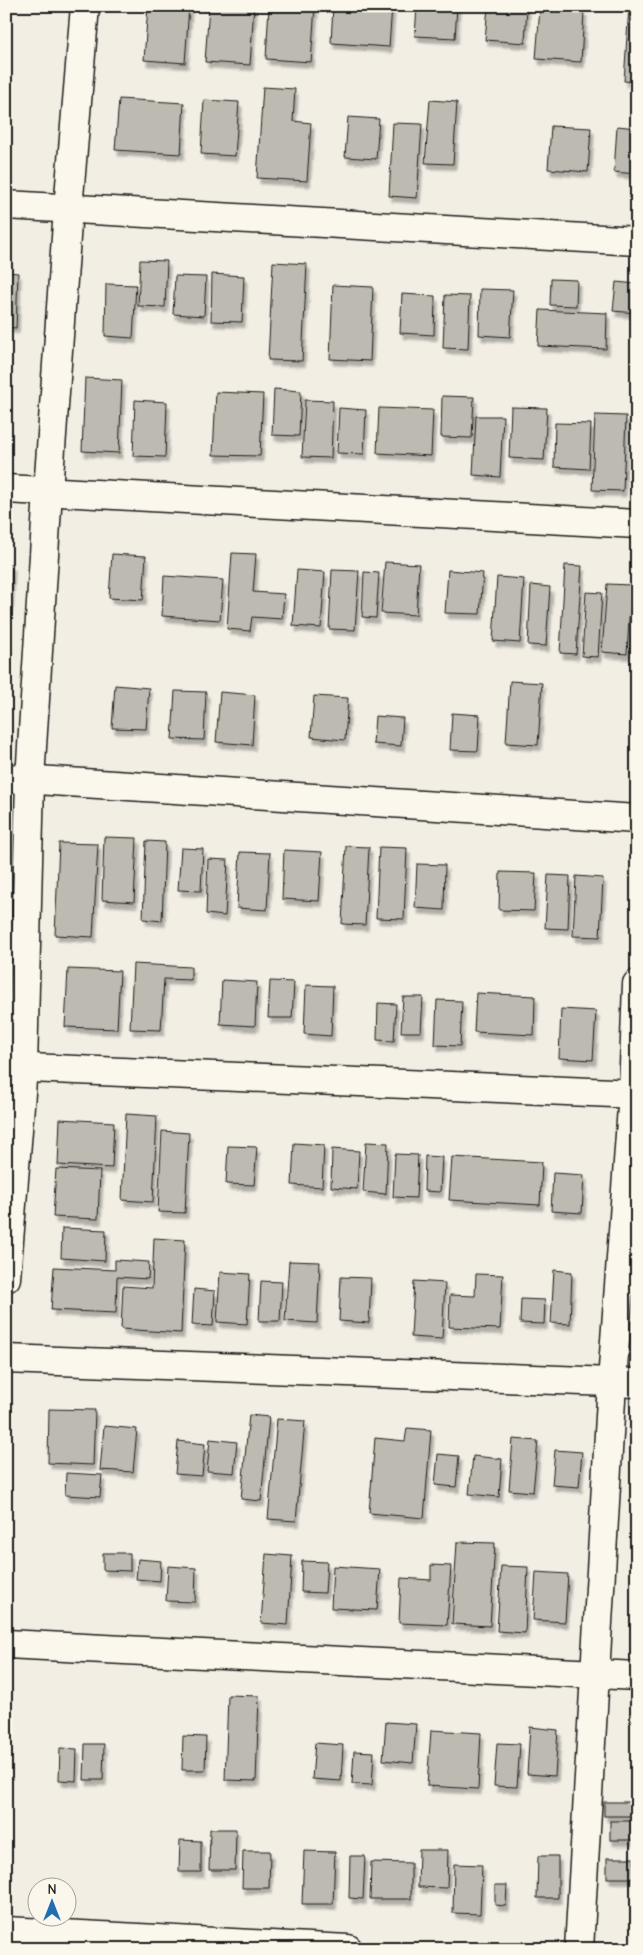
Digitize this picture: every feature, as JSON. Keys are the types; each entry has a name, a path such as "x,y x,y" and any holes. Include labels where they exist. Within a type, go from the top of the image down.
{"street":[{"path":"6,1278 15,1067 18,779 48,491 68,209 85,6"},
{"path":"6,205 637,241"},
{"path":"6,489 637,524"},
{"path":"18,779 637,819"},
{"path":"579,1949 594,1674 624,1382 635,1093 637,984"},
{"path":"15,1067 635,1093"},
{"path":"6,1359 624,1382"},
{"path":"6,1644 637,1676"},
{"path":"6,1931 348,1949"}],"building":[{"path":"148,6 189,6 185,63 144,60"},
{"path":"209,6 254,6 250,65 205,62"},
{"path":"269,6 315,6 311,62 266,59"},
{"path":"333,6 392,6 389,47 331,43"},
{"path":"417,6 457,6 455,38 415,36"},
{"path":"488,6 527,6 525,43 485,40"},
{"path":"629,6 637,6 637,82 624,81"},
{"path":"540,8 584,11 581,62 536,59"},
{"path":"263,87 295,89 293,121 311,123 307,181 257,178"},
{"path":"119,99 184,103 181,154 115,150"},
{"path":"204,100 239,102 235,156 201,154"},
{"path":"430,100 457,102 453,164 425,163"},
{"path":"348,117 379,119 376,159 345,157"},
{"path":"393,123 422,124 417,198 389,196"},
{"path":"551,126 591,128 588,172 548,169"},
{"path":"617,126 637,128 637,174 614,172"},
{"path":"140,260 167,261 165,307 138,306"},
{"path":"273,262 307,264 302,361 268,360"},
{"path":"6,272 18,273 16,328 6,327"},
{"path":"212,274 244,276 242,322 211,321"},
{"path":"175,276 206,277 204,316 173,314"},
{"path":"551,279 577,280 576,306 550,305"},
{"path":"616,282 637,284 637,313 613,311"},
{"path":"106,284 136,285 133,338 105,336"},
{"path":"333,285 373,287 370,361 330,359"},
{"path":"480,289 513,290 510,337 479,335"},
{"path":"402,294 435,296 434,335 400,333"},
{"path":"445,295 470,296 468,349 443,348"},
{"path":"540,310 607,313 606,349 538,346"},
{"path":"85,378 122,380 119,453 82,451"},
{"path":"274,389 301,391 299,436 272,435"},
{"path":"216,392 263,394 260,456 213,455"},
{"path":"442,396 474,397 472,438 441,437"},
{"path":"135,400 167,402 165,457 133,456"},
{"path":"305,400 333,401 331,458 302,457"},
{"path":"511,407 547,408 544,460 509,458"},
{"path":"339,408 366,410 364,454 337,453"},
{"path":"379,408 433,410 431,456 377,453"},
{"path":"595,415 626,416 623,491 592,490"},
{"path":"476,416 503,416 500,477 473,475"},
{"path":"555,423 591,424 589,469 554,467"},
{"path":"232,553 256,554 253,592 284,594 282,619 252,617 250,631 227,629"},
{"path":"112,554 146,556 143,600 109,598"},
{"path":"385,562 419,564 416,615 381,613"},
{"path":"6,564 12,565 10,603 6,602"},
{"path":"565,565 582,566 576,654 560,653"},
{"path":"297,570 325,572 321,628 293,626"},
{"path":"332,570 359,571 355,630 329,629"},
{"path":"448,570 483,573 480,614 445,613"},
{"path":"364,572 379,573 376,618 362,617"},
{"path":"164,576 223,580 220,620 162,616"},
{"path":"497,577 524,579 520,643 493,641"},
{"path":"607,584 631,585 627,654 602,652"},
{"path":"531,585 550,587 546,646 528,645"},
{"path":"586,592 602,593 598,657 582,656"},
{"path":"510,681 542,683 538,745 506,743"},
{"path":"115,685 149,688 146,729 112,728"},
{"path":"175,691 206,692 204,740 172,739"},
{"path":"220,692 255,695 252,745 216,742"},
{"path":"314,696 348,698 345,740 311,737"},
{"path":"452,713 480,715 478,751 450,750"},
{"path":"375,716 403,718 401,746 373,744"},
{"path":"104,837 137,838 134,902 102,900"},
{"path":"146,841 165,842 162,921 143,919"},
{"path":"59,843 98,844 93,937 55,935"},
{"path":"346,846 369,847 365,925 342,924"},
{"path":"379,847 407,848 404,919 376,918"},
{"path":"181,848 203,849 201,891 178,890"},
{"path":"284,850 322,852 319,901 282,899"},
{"path":"240,852 270,853 267,910 237,908"},
{"path":"208,859 228,860 225,916 206,914"},
{"path":"417,864 445,865 444,910 415,908"},
{"path":"500,872 536,873 534,911 499,910"},
{"path":"548,875 570,876 568,929 545,928"},
{"path":"576,876 603,878 600,937 573,936"},
{"path":"133,964 191,967 191,980 164,979 161,1030 130,1029"},
{"path":"68,969 120,971 117,1029 65,1027"},
{"path":"222,980 257,982 255,1026 220,1024"},
{"path":"270,981 294,982 292,1018 268,1018"},
{"path":"306,985 333,986 331,1036 304,1034"},
{"path":"476,993 535,996 534,1035 474,1032"},
{"path":"403,997 423,997 421,1032 401,1032"},
{"path":"437,1000 462,1001 460,1046 435,1045"},
{"path":"378,1003 396,1004 394,1041 377,1040"},
{"path":"561,1009 596,1011 593,1060 559,1058"},
{"path":"126,1114 157,1116 153,1202 122,1200"},
{"path":"60,1119 114,1122 112,1168 58,1165"},
{"path":"162,1131 189,1133 185,1213 158,1212"},
{"path":"366,1142 388,1143 386,1194 363,1192"},
{"path":"294,1143 324,1145 322,1187 292,1185"},
{"path":"228,1146 257,1147 254,1185 226,1184"},
{"path":"332,1149 359,1151 357,1189 331,1187"},
{"path":"395,1154 418,1155 416,1198 393,1197"},
{"path":"425,1156 442,1157 440,1192 424,1191"},
{"path":"452,1157 542,1162 540,1205 449,1200"},
{"path":"56,1169 100,1171 98,1219 53,1217"},
{"path":"553,1173 584,1175 582,1213 551,1211"},
{"path":"62,1228 106,1230 105,1261 61,1258"},
{"path":"154,1238 185,1240 181,1333 121,1329 123,1286 152,1288"},
{"path":"115,1260 149,1262 148,1279 117,1277 116,1313 51,1310 54,1267 115,1270"},
{"path":"289,1261 320,1262 317,1323 285,1321"},
{"path":"554,1270 572,1272 570,1324 551,1323"},
{"path":"220,1272 250,1274 247,1324 217,1322"},
{"path":"476,1274 503,1275 500,1329 449,1327 450,1295 475,1296"},
{"path":"341,1277 371,1278 369,1323 339,1321"},
{"path":"261,1281 282,1282 280,1321 259,1321"},
{"path":"414,1281 445,1283 442,1339 411,1337"},
{"path":"194,1289 215,1291 213,1326 192,1325"},
{"path":"521,1299 545,1300 544,1324 520,1323"},
{"path":"49,1409 95,1410 93,1465 48,1463"},
{"path":"249,1415 269,1417 261,1501 241,1499"},
{"path":"277,1419 305,1421 296,1521 268,1519"},
{"path":"104,1426 137,1429 133,1472 100,1470"},
{"path":"407,1428 431,1430 424,1518 369,1513 375,1438 405,1441"},
{"path":"210,1439 237,1442 234,1473 207,1471"},
{"path":"513,1439 538,1441 533,1492 509,1490"},
{"path":"178,1441 205,1444 202,1476 175,1474"},
{"path":"555,1450 582,1452 579,1487 552,1485"},
{"path":"438,1454 459,1456 456,1487 435,1485"},
{"path":"473,1456 502,1459 499,1497 469,1494"},
{"path":"66,1473 102,1475 100,1497 65,1495"},
{"path":"457,1542 495,1543 490,1626 452,1624"},
{"path":"103,1553 130,1553 130,1571 103,1570"},
{"path":"266,1554 292,1556 288,1625 261,1623"},
{"path":"138,1559 161,1561 160,1581 136,1579"},
{"path":"302,1561 327,1562 325,1593 301,1592"},
{"path":"431,1565 451,1566 447,1625 399,1623 401,1578 431,1580"},
{"path":"168,1566 196,1568 195,1602 166,1601"},
{"path":"333,1566 380,1569 377,1610 331,1608"},
{"path":"501,1566 528,1567 525,1633 497,1631"},
{"path":"536,1572 568,1574 565,1622 533,1620"},
{"path":"228,1695 259,1696 256,1781 225,1780"},
{"path":"386,1722 416,1724 413,1763 383,1760"},
{"path":"530,1727 558,1730 555,1776 527,1774"},
{"path":"431,1730 481,1733 478,1789 427,1786"},
{"path":"183,1736 206,1737 205,1770 182,1770"},
{"path":"315,1743 343,1745 341,1781 312,1779"},
{"path":"497,1743 520,1744 517,1787 494,1786"},
{"path":"85,1744 104,1744 103,1780 84,1780"},
{"path":"60,1748 77,1749 76,1781 59,1780"},
{"path":"354,1751 374,1752 372,1785 352,1784"},
{"path":"604,1802 637,1802 637,1816 604,1816"},
{"path":"610,1821 637,1821 637,1840 610,1840"},
{"path":"210,1829 236,1829 235,1870 209,1870"},
{"path":"180,1840 201,1841 201,1872 179,1872"},
{"path":"419,1850 448,1850 447,1888 418,1887"},
{"path":"243,1851 270,1851 269,1888 242,1888"},
{"path":"304,1851 335,1852 333,1904 302,1904"},
{"path":"350,1856 365,1856 363,1899 349,1898"},
{"path":"538,1856 558,1856 558,1898 537,1898"},
{"path":"607,1858 634,1858 634,1878 607,1878"},
{"path":"371,1862 411,1863 411,1899 370,1899"},
{"path":"454,1864 482,1865 480,1914 453,1913"},
{"path":"495,1885 507,1885 506,1906 495,1905"}]}
